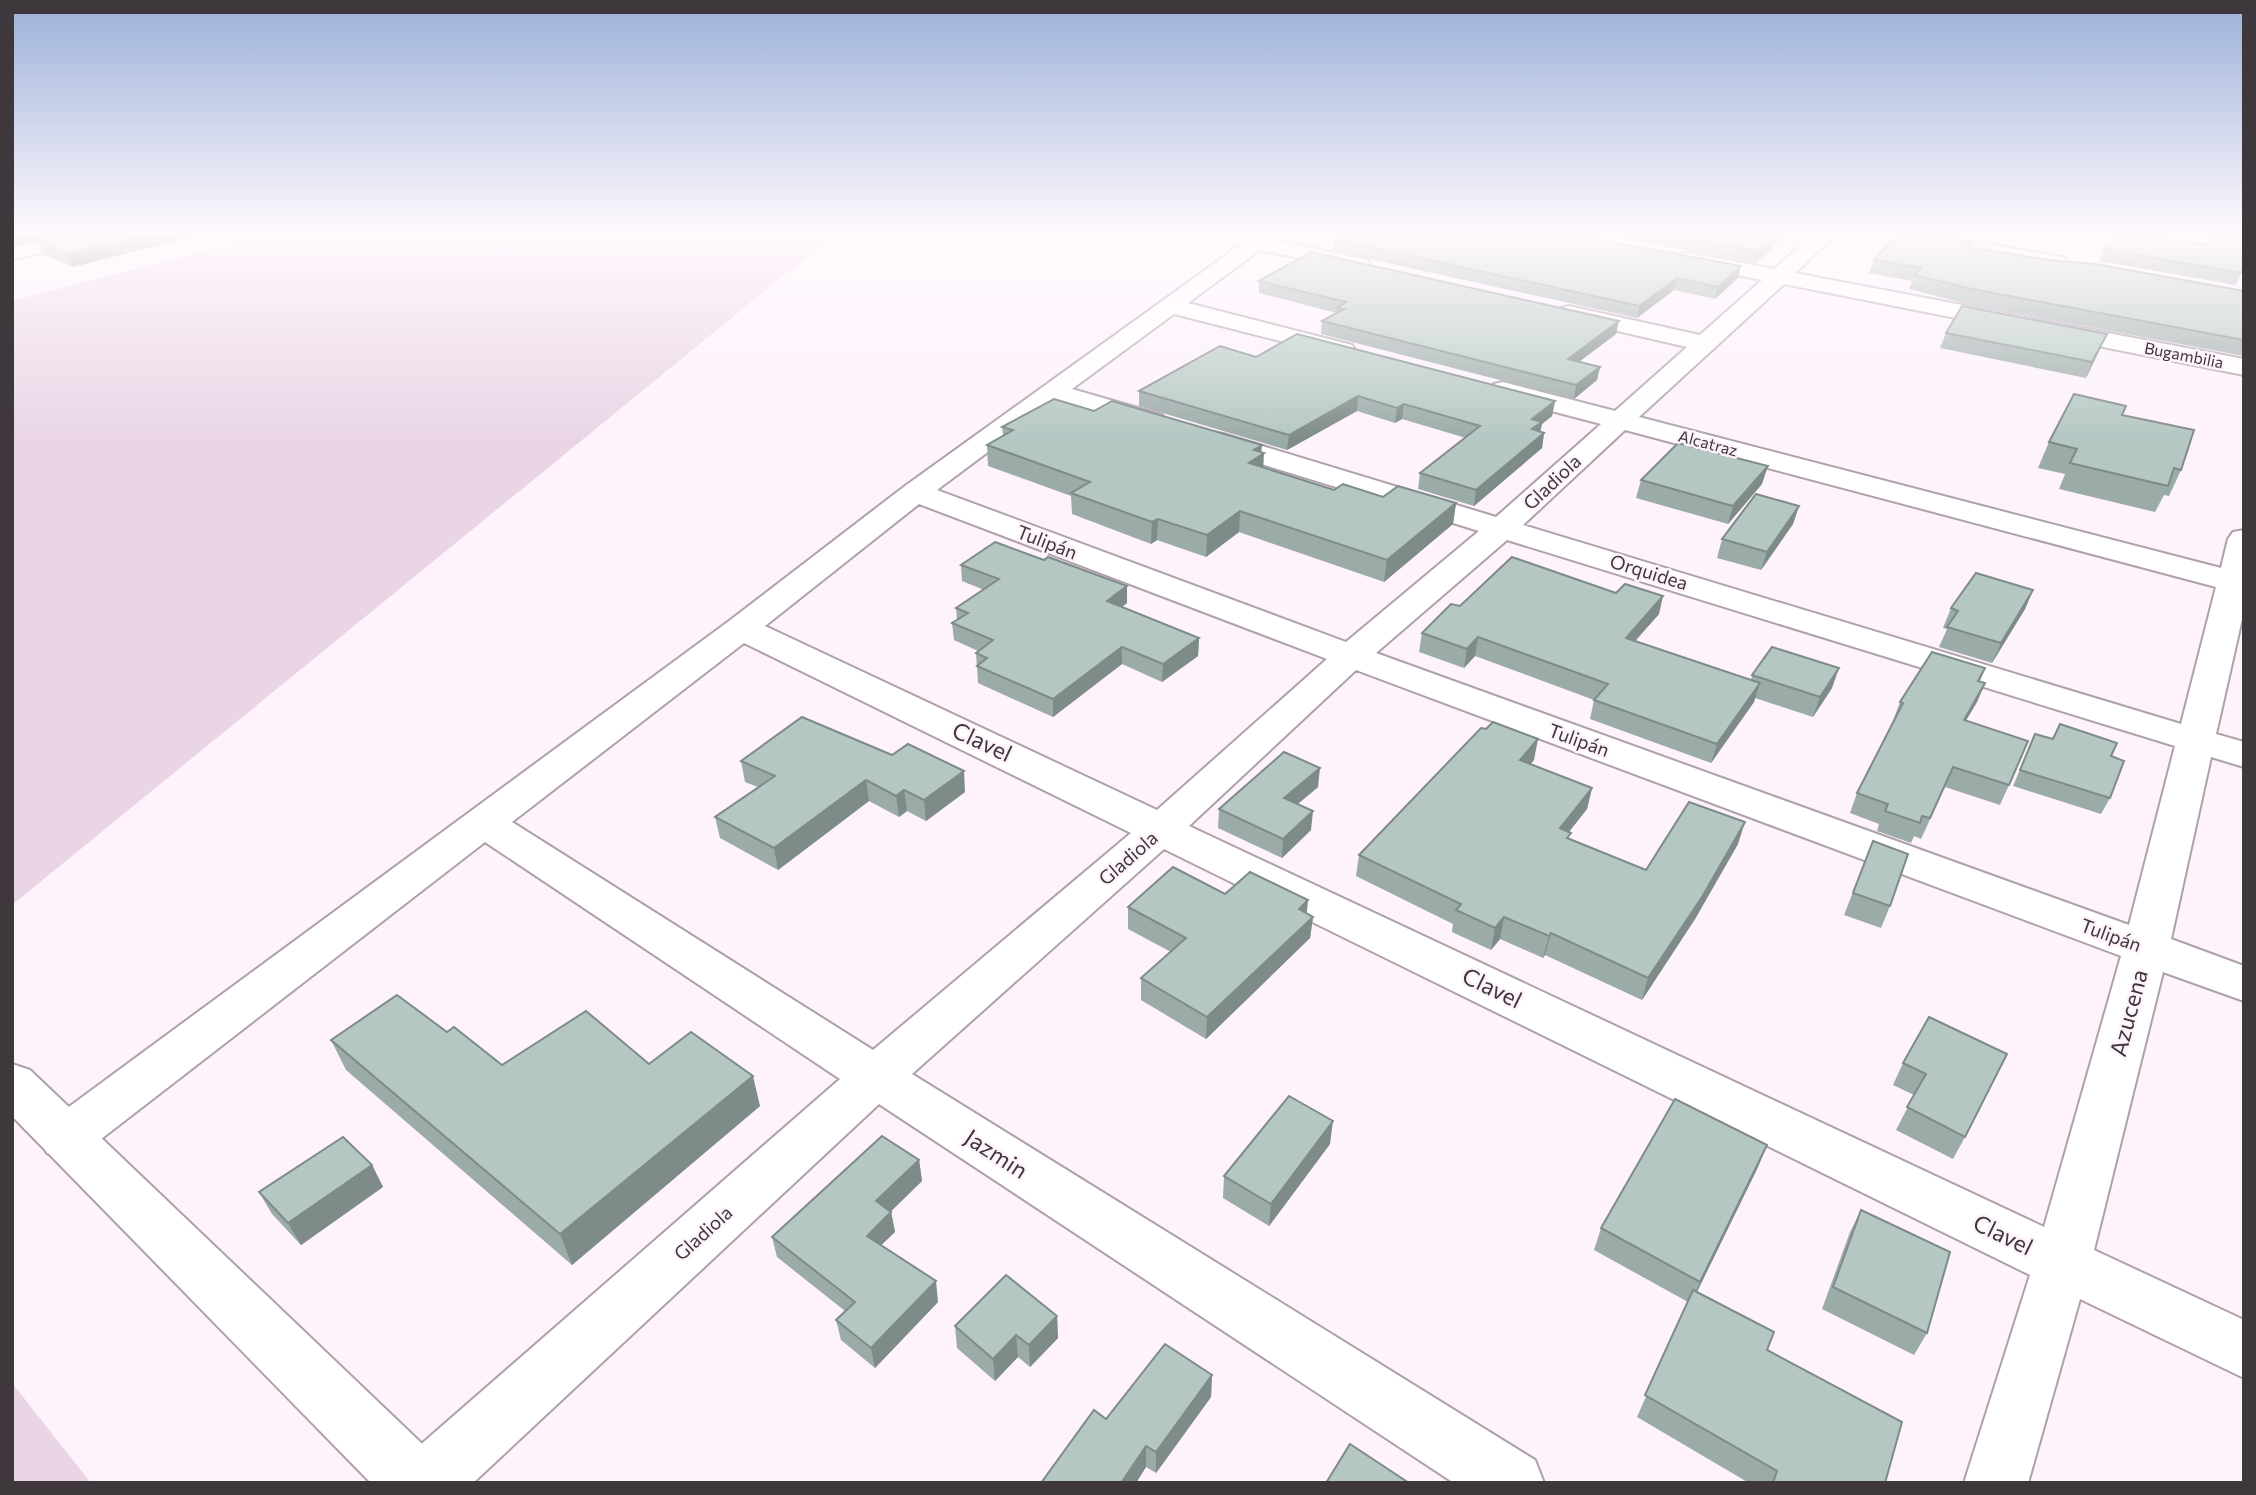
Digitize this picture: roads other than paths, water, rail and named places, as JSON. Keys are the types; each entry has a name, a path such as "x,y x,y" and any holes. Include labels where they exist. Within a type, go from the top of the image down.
{"street":[{"path":"65,1138 741,628 915,492 1178,302"},
{"name":"Gladiola","path":"426,1483 876,1077 1162,828 1351,656 1503,527 1750,302"},
{"name":"Bugambilia","path":"1910,302 2244,367"},
{"path":"1172,306 1375,358"},
{"path":"1542,307 1704,343"},
{"name":"Alcatraz","path":"1483,385 1618,420 2240,568"},
{"name":"Orquidea","path":"1053,392 2244,755"},
{"name":"Tulipán","path":"915,492 1351,656 2244,984"},
{"name":"Azucena","path":"1996,1483 2062,1264 2146,948 2194,741 2240,568"},
{"name":"Clavel","path":"741,628 2244,1350"},
{"name":"Jazmin","path":"482,821 876,1077 1512,1483"},
{"path":"12,1084 416,1483"}]}
